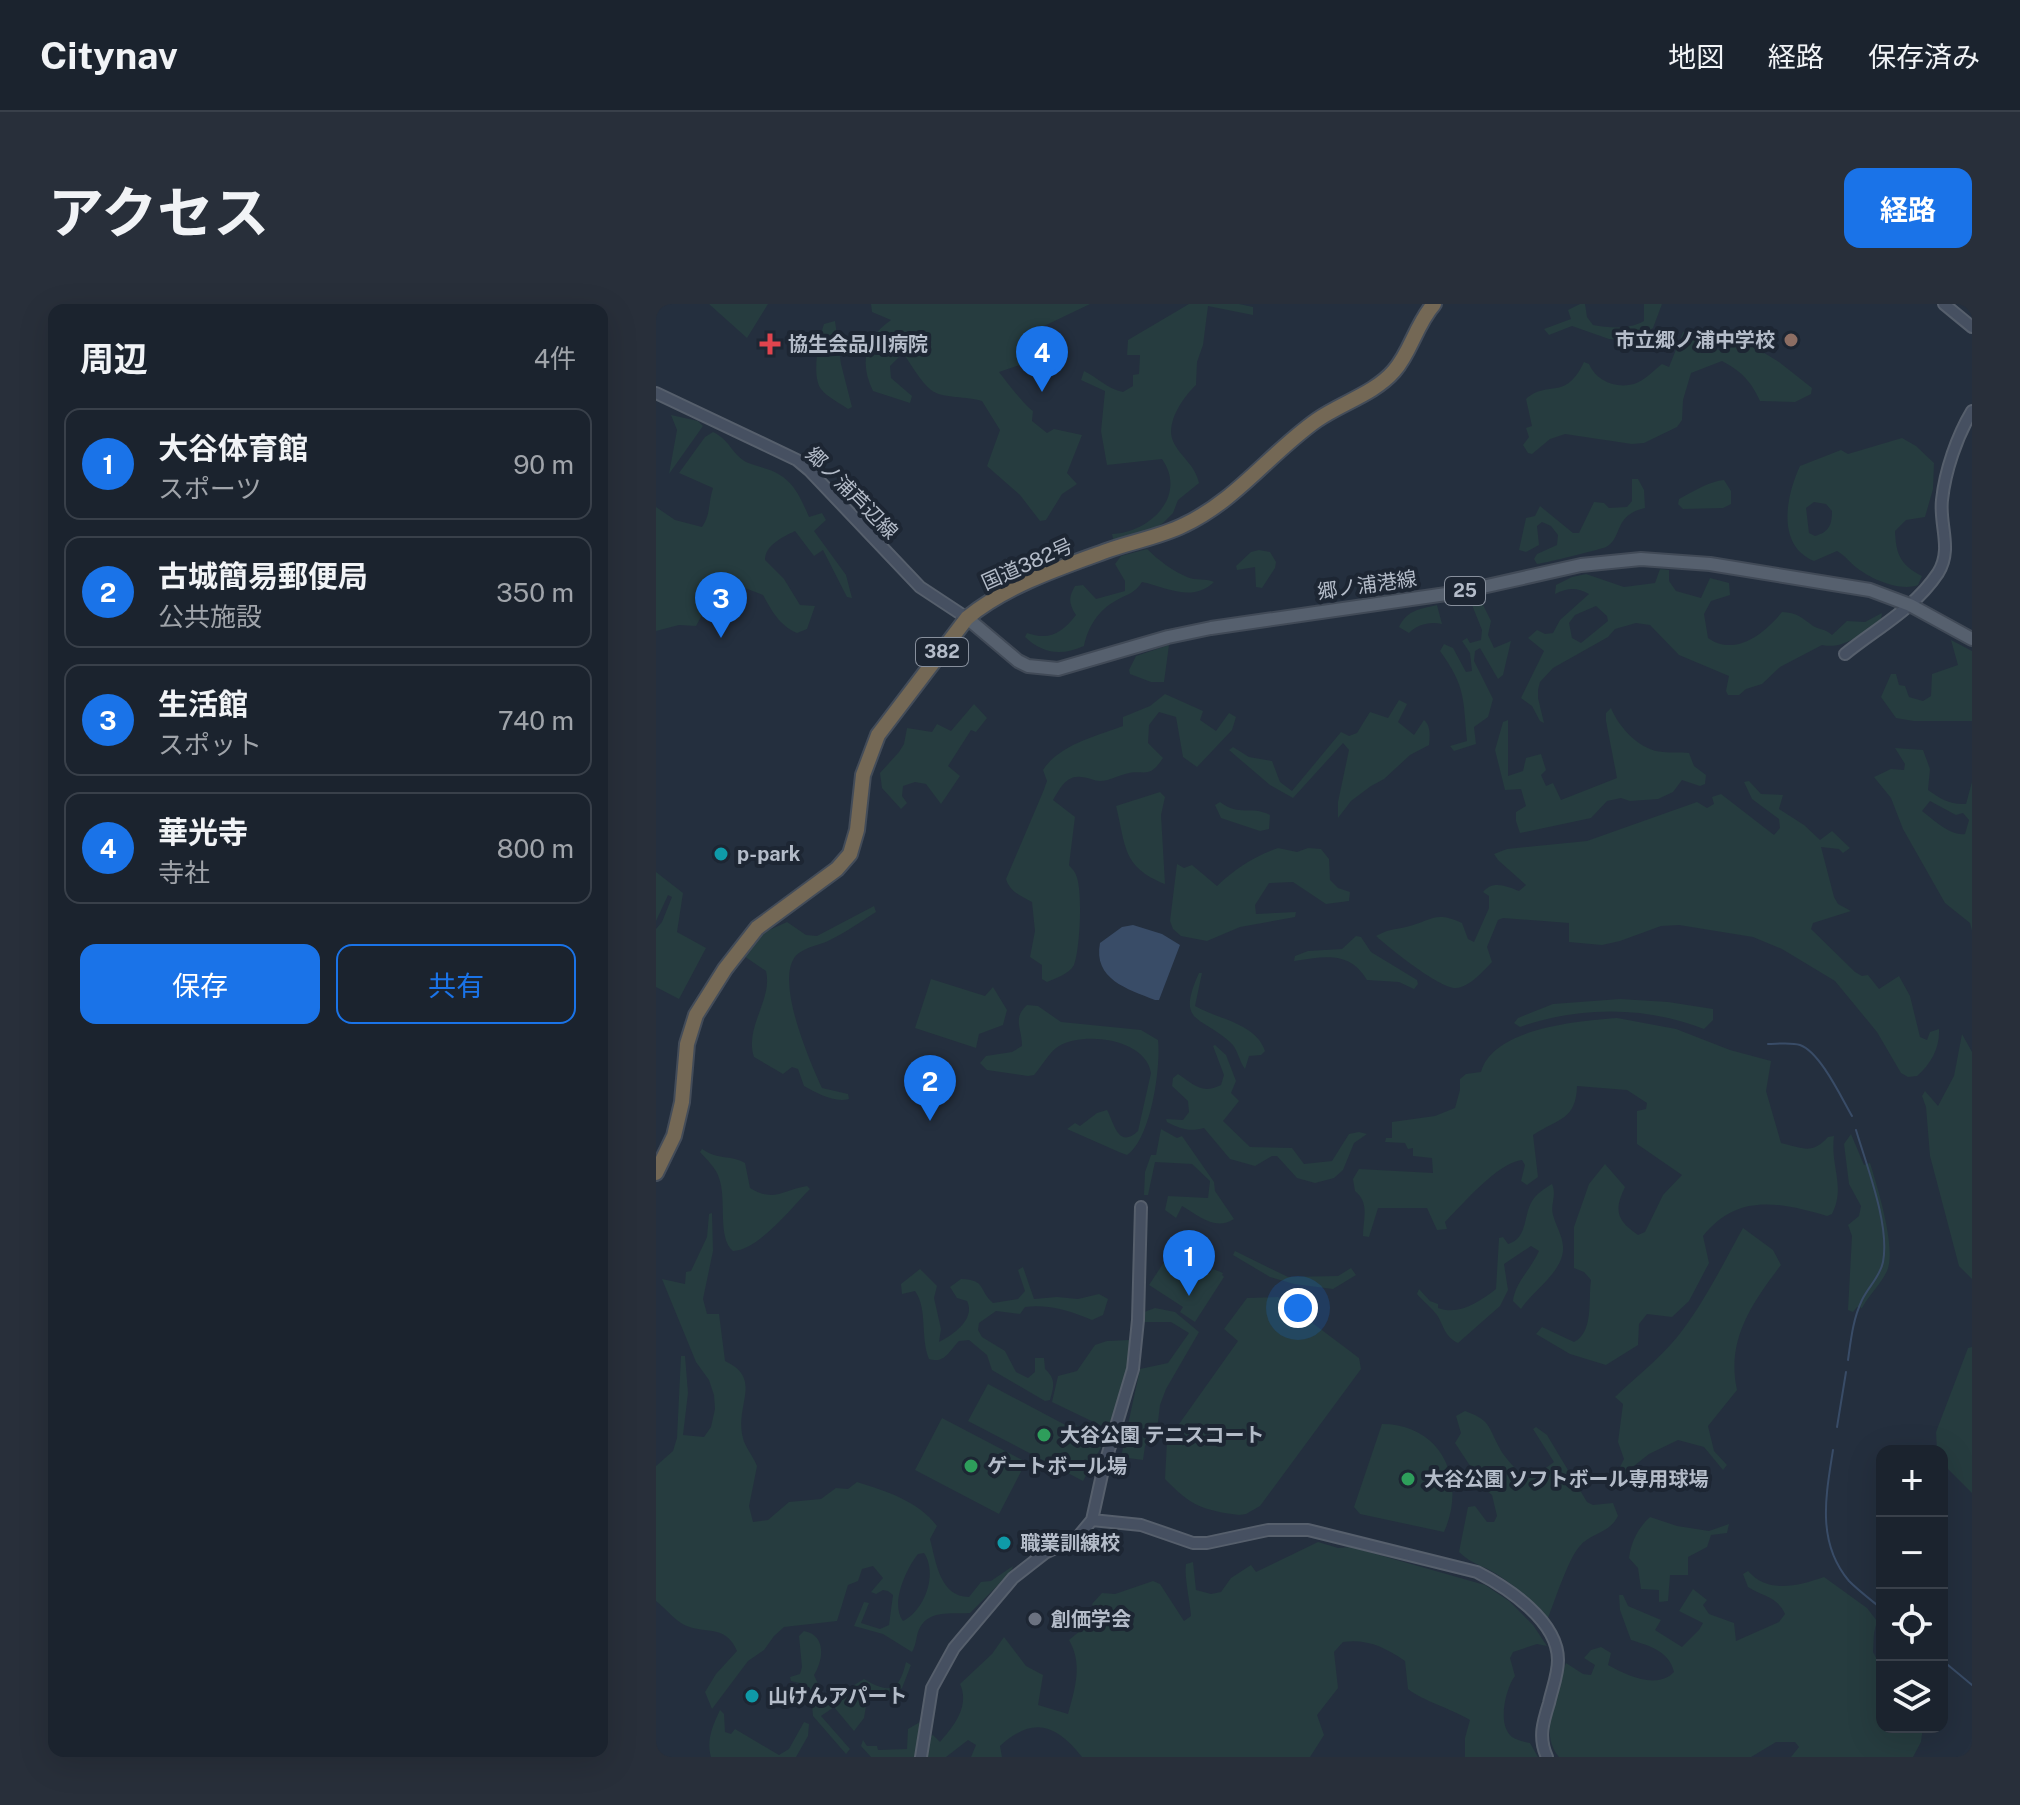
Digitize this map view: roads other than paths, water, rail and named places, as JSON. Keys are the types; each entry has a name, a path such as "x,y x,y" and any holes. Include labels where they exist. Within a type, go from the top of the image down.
{"highway":[{"name":"国道382号","path":"656,1173 677,1126 687,1044 696,1015 744,942 757,928 837,869 850,854 857,830 863,775 878,735 967,618 978,609 1044,575 1180,528 1205,515 1237,491 1318,419 1387,378 1398,366 1418,326 1434,304"}],"main road":[{"name":"郷ノ浦港線","path":"967,618 1018,661 1028,666 1050,669 1211,628 1460,592 1581,565 1616,560 1664,560 1740,568 1870,590 1910,605 1972,639"}],"street":[{"path":"1944,304 1972,327"},
{"name":"郷ノ浦芦辺線","path":"656,393 797,460 920,587 967,618"},
{"path":"1845,654 1896,618 1938,573 1945,558 1944,489 1956,448 1972,411"},
{"path":"921,1757 932,1688 943,1663 1013,1578 1045,1553 1077,1538 1092,1520 1135,1358 1141,1207"},
{"path":"1092,1520 1141,1525 1193,1543 1268,1530 1308,1530 1477,1572 1514,1594 1546,1627 1556,1648 1557,1668 1541,1740 1547,1757"}],"water":[{"path":"1133,925 1162,934 1180,945 1159,1000 1123,987 1102,966 1100,943 1122,927"}],"waterway":[{"path":"1768,1044 1788,1043 1808,1049 1829,1076 1852,1116"},
{"path":"1848,1360 1856,1314 1877,1277 1883,1262 1884,1247 1876,1196 1856,1130"},
{"path":"1837,1427 1846,1372"},
{"path":"1833,1450 1826,1501 1832,1550 1849,1581 1876,1604"},
{"path":"1943,1661 1972,1685"}],"place":[{"name":"市立郷ノ浦中学校","path":"1791,340"},
{"name":"協生会品川病院","path":"770,344"},
{"name":"華光寺","path":"1042,392"},
{"name":"生活館","path":"721,638"},
{"name":"p-park","path":"721,854"},
{"name":"古城簡易郵便局","path":"930,1121"},
{"name":"大谷体育館","path":"1189,1296"},
{"name":"大谷公園 テニスコート","path":"1044,1435"},
{"name":"ゲートボール場","path":"971,1466"},
{"name":"大谷公園 ソフトボール専用球場","path":"1408,1479"},
{"name":"職業訓練校","path":"1004,1543"},
{"name":"創価学会","path":"1035,1619"},
{"name":"山けんアパート","path":"752,1696"}]}
